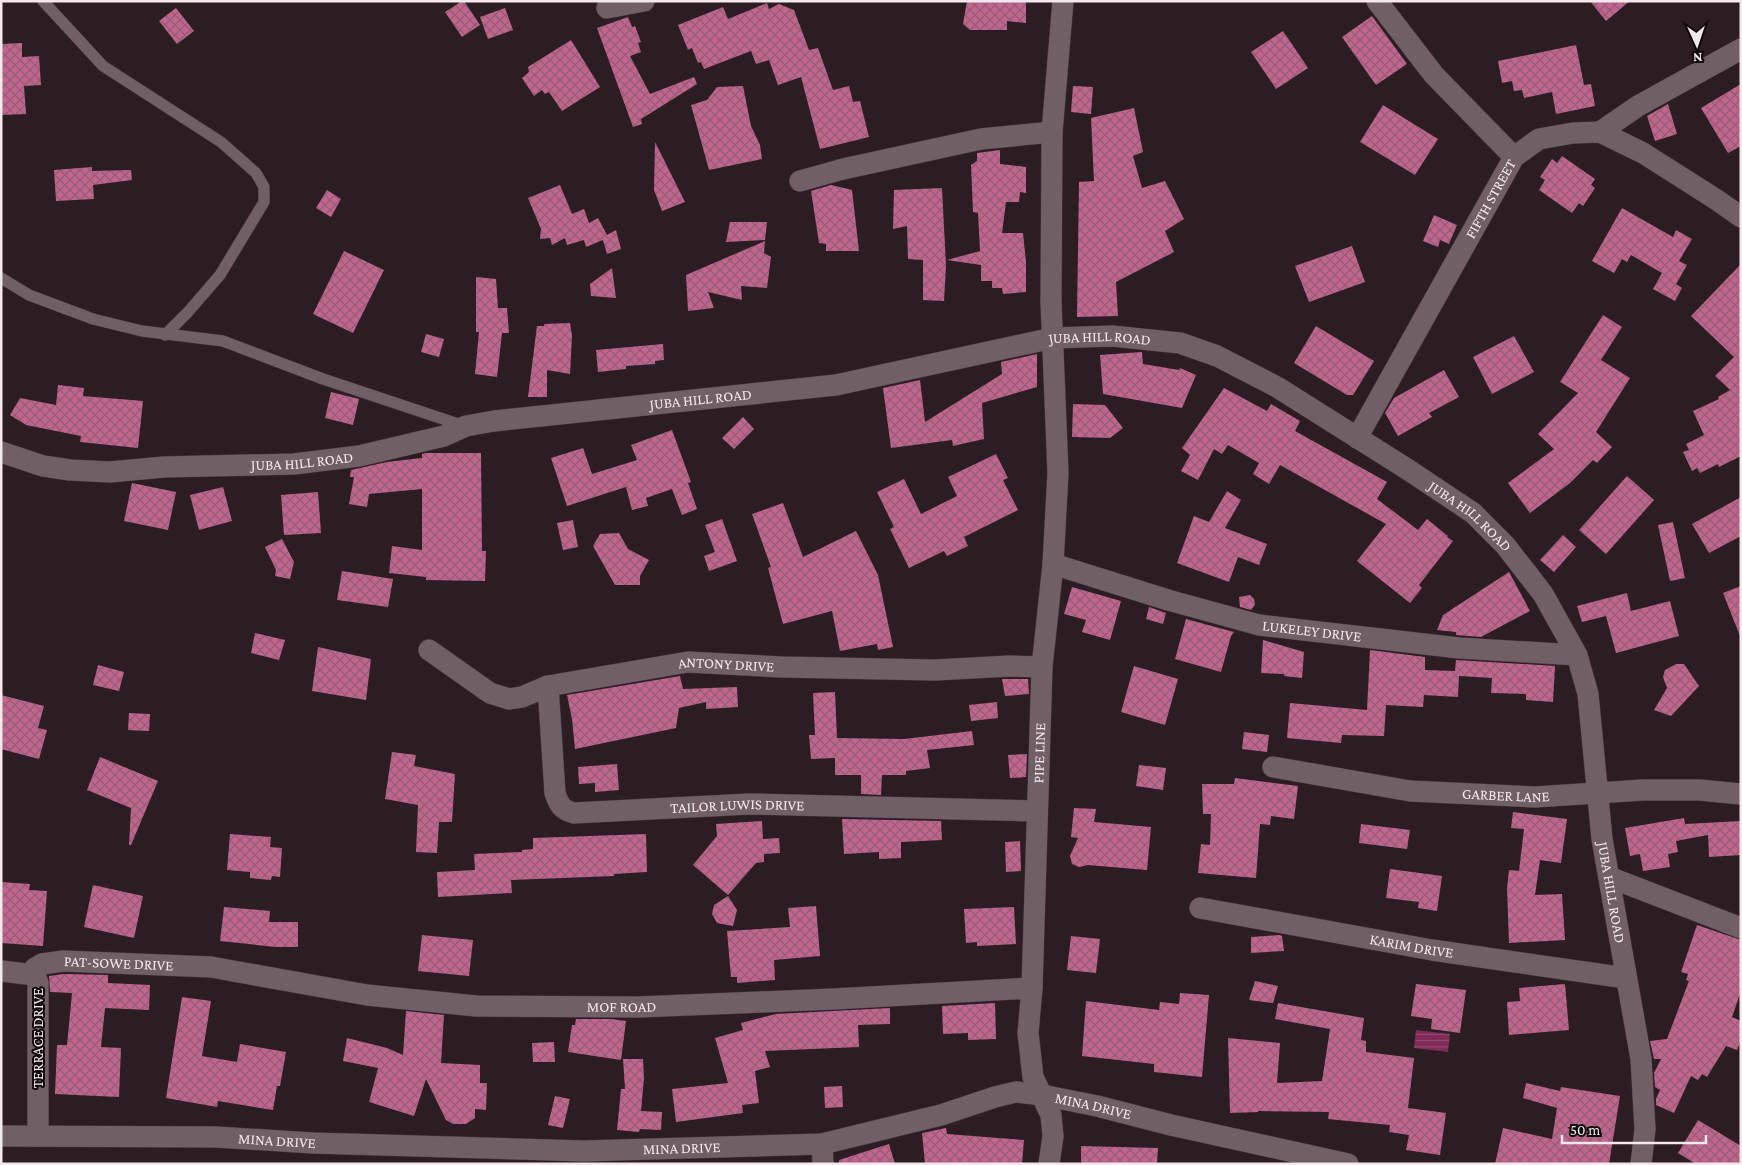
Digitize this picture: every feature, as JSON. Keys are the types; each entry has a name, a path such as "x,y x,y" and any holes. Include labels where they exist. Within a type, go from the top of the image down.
{"street":[{"path":"607,8 644,1"},
{"name":"PIPE LINE","path":"1049,1164 1053,1136 1051,1114 1032,1077 1028,1033 1032,988 1042,667 1053,564 1058,473 1051,302 1052,132 1063,1"},
{"path":"1377,1 1434,75 1514,157"},
{"path":"1600,132 1638,106 1741,49"},
{"path":"800,181 844,169 982,139 1052,132"},
{"name":"FIFTH STREET","path":"1357,438 1514,157 1539,139 1573,133 1600,132 1644,153 1741,217"},
{"name":"JUBA HILL ROAD","path":"1,452 43,466 70,470 110,472 164,467 294,464 359,456 444,436 466,426 494,421 836,384 1053,338 1112,336 1180,343 1217,356 1277,387 1473,513 1506,545 1543,594 1577,655 1588,694 1602,839 1641,1059 1645,1129 1641,1164"},
{"name":"LUKELEY DRIVE","path":"1053,564 1168,600 1259,624 1459,648 1577,655"},
{"name":"ANTONY DRIVE","path":"429,650 490,693 509,698 522,697 548,686 688,662 782,667 926,670 1010,666 1042,667"},
{"name":"TAILOR LUWIS DRIVE","path":"548,686 555,793 558,802 566,811 574,813 749,804 1037,811"},
{"name":"GARBER LANE","path":"1273,766 1410,791 1535,797 1653,790 1699,790 1741,794"},
{"path":"1609,877 1741,928"},
{"name":"KARIM DRIVE","path":"1200,908 1432,950 1626,978"},
{"name":"PAT-SOWE DRIVE","path":"35,975 35,968 42,964 63,960 211,967"},
{"name":"MOF ROAD","path":"211,967 367,995 476,1006 639,1007 1032,988"},
{"name":"TERRACE DRIVE","path":"1,971 35,975 38,983 38,1136"},
{"name":"MINA DRIVE","path":"1,1136 216,1137 584,1157 822,1154 994,1097 1016,1092 1042,1095 1348,1164"}],"lane":[{"path":"43,1 103,66 221,142 256,173 264,187 264,202 220,275 188,312 164,335"},
{"path":"1,278 29,295 93,319 164,335 223,340 323,379 466,426"}],"shaded area":[{"path":"1416,1030 1450,1034 1448,1052 1414,1048"}],"building":[{"path":"464,1 480,25 462,37 445,12"},
{"path":"967,1 1026,1 1026,23 1007,21 1007,30 970,30 963,24"},
{"path":"1590,1 1630,1 1606,21"},
{"path":"767,3 769,9 779,4 794,10 809,50 818,48 833,90 849,86 853,102 860,101 869,137 820,149 801,77 778,85 769,60 756,64 751,51 704,69 701,62 698,63 692,48 688,50 678,25 723,7 728,19"},
{"path":"176,8 194,31 177,44 159,21"},
{"path":"505,8 513,30 488,39 480,17"},
{"path":"1372,16 1407,64 1376,85 1342,37"},
{"path":"628,17 632,27 635,26 641,42 638,43 641,52 630,56 650,94 694,77 697,84 641,119 642,124 633,127 597,28"},
{"path":"1283,31 1308,68 1276,89 1251,52"},
{"path":"571,40 600,87 562,111 549,92 545,94 542,90 534,96 522,78 529,72 528,67"},
{"path":"22,43 22,57 39,56 41,85 24,86 26,114 1,115 1,44"},
{"path":"1576,45 1584,85 1591,84 1595,106 1556,114 1552,92 1524,98 1522,90 1514,91 1512,81 1502,83 1498,61"},
{"path":"1741,84 1741,146 1728,153 1701,108"},
{"path":"743,86 751,126 760,145 762,159 709,170 691,105 707,100 717,87"},
{"path":"1073,86 1093,87 1091,114 1071,112"},
{"path":"1668,104 1677,134 1655,141 1647,116"},
{"path":"1383,105 1438,139 1415,175 1360,142"},
{"path":"1134,108 1143,152 1133,156 1142,188 1165,181 1184,219 1165,231 1174,252 1116,282 1118,316 1077,317 1079,182 1094,181 1091,118"},
{"path":"655,142 685,202 662,211 654,190"},
{"path":"1000,150 1000,164 1026,167 1026,193 1020,192 1019,202 1006,202 1002,233 1023,233 1026,262 1026,292 1003,294 1002,288 992,288 992,281 981,281 981,265 947,260 980,251 978,213 973,212 971,165 977,161 977,153"},
{"path":"1562,156 1595,179 1591,185 1595,188 1583,206 1579,203 1572,213 1539,190 1545,180 1540,177 1552,159 1557,163"},
{"path":"92,167 92,171 131,170 132,180 93,185 94,199 56,201 54,170"},
{"path":"560,185 572,214 584,209 589,223 598,218 607,235 616,230 621,249 607,254 603,240 586,247 584,240 567,245 565,238 552,245 550,238 540,239 541,229 528,198"},
{"path":"831,185 852,190 859,251 826,251 826,244 819,243 811,191"},
{"path":"942,188 946,266 944,301 923,300 923,260 908,259 907,226 893,229 894,190"},
{"path":"327,190 341,199 331,217 316,208"},
{"path":"1622,208 1673,237 1676,230 1692,239 1679,261 1687,265 1676,284 1682,288 1675,301 1653,289 1662,273 1631,255 1627,262 1622,259 1614,273 1592,261"},
{"path":"1434,215 1457,225 1449,244 1440,240 1438,247 1423,241"},
{"path":"730,222 767,222 765,240 726,242"},
{"path":"765,241 764,253 771,257 767,288 741,286 742,300 708,292 714,308 688,311 686,275"},
{"path":"1352,246 1365,282 1309,302 1295,266"},
{"path":"344,251 384,270 353,333 313,314"},
{"path":"1741,264 1741,456 1719,467 1718,464 1700,473 1697,468 1692,471 1683,452 1689,450 1686,444 1704,435 1693,411 1719,399 1718,397 1730,390 1715,376 1734,357 1691,316"},
{"path":"612,268 616,298 591,296 590,284"},
{"path":"476,277 496,279 498,308 507,308 509,333 502,333 497,377 475,374 479,332 476,332"},
{"path":"1603,315 1622,327 1601,360 1630,378 1596,432 1612,447 1597,463 1593,460 1570,483 1530,513 1508,483 1554,449 1538,434 1578,393 1560,382"},
{"path":"570,323 572,336 570,374 547,370 547,397 528,397 537,326"},
{"path":"1316,326 1374,361 1353,395 1347,395 1294,363"},
{"path":"426,334 444,339 439,357 421,352"},
{"path":"1514,336 1534,372 1492,394 1473,357"},
{"path":"663,344 664,360 655,361 655,364 626,366 626,369 598,372 596,350"},
{"path":"1142,352 1143,364 1179,370 1180,368 1196,375 1182,408 1103,394 1100,355"},
{"path":"1037,354 1037,387 982,403 984,439 953,446 952,440 891,448 883,388 920,380 925,422 1002,374 1001,362"},
{"path":"1444,370 1459,397 1429,413 1432,417 1398,436 1385,413 1394,398"},
{"path":"58,385 84,388 83,396 143,401 138,448 80,442 81,436 26,425 10,415 20,398 56,405"},
{"path":"1224,388 1267,411 1271,404 1300,421 1295,431 1387,482 1377,499 1418,530 1427,519 1453,541 1419,585 1422,588 1410,603 1357,561 1386,524 1280,465 1269,484 1253,474 1259,463 1228,445 1222,454 1214,449 1198,480 1181,471 1190,455 1182,448"},
{"path":"331,392 359,399 353,425 325,418"},
{"path":"1073,404 1105,405 1123,428 1110,438 1072,437"},
{"path":"743,417 754,429 734,449 722,438"},
{"path":"672,430 691,482 688,483 697,509 682,515 672,489 646,498 648,506 632,510 626,487 567,506 551,458 583,448 592,474 637,460 631,445"},
{"path":"481,453 482,551 486,551 485,581 426,580 426,577 389,573 392,546 422,550 422,489 369,494 367,507 349,504 354,477 350,477 351,470 387,462 422,458 422,454"},
{"path":"996,454 1008,478 1003,480 1018,510 964,537 968,546 947,556 944,551 909,568 890,529 894,527 877,492 904,479 921,514 957,496 948,477"},
{"path":"1627,476 1654,500 1606,554 1579,530"},
{"path":"132,483 176,492 168,530 124,521"},
{"path":"223,487 232,521 199,530 190,495"},
{"path":"1227,491 1241,500 1225,528 1267,544 1259,565 1238,557 1229,582 1177,563 1194,516 1209,522"},
{"path":"318,492 321,533 284,535 281,495"},
{"path":"1741,497 1741,536 1709,553 1692,524"},
{"path":"783,503 803,557 856,531 878,575 893,647 878,650 877,644 840,651 832,611 783,624 768,568 771,567 752,514"},
{"path":"722,519 737,561 709,571 704,556 715,552 705,525"},
{"path":"573,520 578,547 563,550 557,523"},
{"path":"1673,522 1685,578 1670,581 1658,525"},
{"path":"619,533 628,549 649,560 640,576 640,585 615,585 593,546 600,534"},
{"path":"1563,535 1576,547 1554,572 1540,560"},
{"path":"282,539 294,562 290,579 275,576 276,570 265,547"},
{"path":"342,571 393,579 388,607 337,600"},
{"path":"1509,572 1530,611 1481,637 1456,635 1456,632 1437,630 1443,615"},
{"path":"1741,586 1741,635 1740,636 1723,593"},
{"path":"1072,587 1121,601 1110,640 1082,632 1086,620 1064,614"},
{"path":"1627,593 1631,611 1670,601 1679,636 1616,653 1606,616 1582,622 1577,606"},
{"path":"1250,595 1254,599 1255,605 1251,610 1240,607 1239,597"},
{"path":"1149,607 1166,613 1163,624 1146,619"},
{"path":"1186,619 1234,632 1231,636 1221,672 1175,659"},
{"path":"255,633 285,640 279,660 251,653"},
{"path":"1263,640 1304,652 1302,678 1284,676 1284,674 1261,673"},
{"path":"318,647 371,659 366,700 312,691"},
{"path":"1370,650 1425,657 1425,670 1455,671 1456,660 1555,666 1553,702 1526,700 1526,694 1491,693 1492,678 1459,676 1458,697 1424,695 1423,707 1386,705 1384,736 1342,735 1341,743 1287,738 1290,703 1367,710"},
{"path":"1676,664 1684,664 1699,686 1671,716 1654,710 1667,688 1663,677 1665,670"},
{"path":"98,665 124,672 119,691 93,685"},
{"path":"1134,666 1178,679 1165,725 1121,712"},
{"path":"680,676 683,689 737,687 738,707 706,709 706,702 679,708 676,728 575,749 567,695"},
{"path":"1002,679 1028,679 1029,694 1005,696"},
{"path":"835,692 837,738 904,739 972,731 974,745 927,750 930,768 906,771 906,775 882,775 881,795 861,794 861,775 835,775 835,758 811,759 809,735 815,735 813,693"},
{"path":"1,695 44,706 38,728 47,730 39,759 1,749"},
{"path":"997,702 998,718 971,721 969,705"},
{"path":"129,713 150,714 149,731 128,730"},
{"path":"1244,732 1269,735 1267,752 1242,749"},
{"path":"392,752 416,755 414,766 455,774 452,822 439,822 437,853 416,852 418,805 385,799"},
{"path":"1027,754 1026,777 1010,778 1008,755"},
{"path":"100,757 158,781 131,845 129,845 131,808 87,790"},
{"path":"617,764 619,790 595,792 595,783 579,784 578,767"},
{"path":"1139,765 1166,768 1163,790 1136,786"},
{"path":"1235,778 1298,786 1294,819 1271,816 1270,825 1260,824 1256,878 1198,873 1201,844 1210,845 1211,814 1203,814 1202,784 1234,784"},
{"path":"1074,808 1096,809 1094,822 1151,827 1147,870 1088,865 1079,867 1072,864 1070,856 1078,838 1071,837"},
{"path":"1513,812 1567,819 1561,863 1540,860 1535,895 1562,894 1565,940 1509,943 1507,888 1509,870 1519,871 1524,829 1511,828"},
{"path":"1684,818 1685,824 1741,821 1741,855 1709,857 1708,835 1676,841 1678,852 1668,854 1670,867 1643,871 1640,854 1630,856 1625,828"},
{"path":"842,819 941,821 942,840 901,842 901,858 879,859 879,852 844,854"},
{"path":"762,821 763,839 779,838 780,853 764,854 764,862 756,863 728,895 693,865 717,836 716,824"},
{"path":"1361,824 1410,830 1407,849 1359,843"},
{"path":"230,834 271,837 270,847 282,848 280,877 272,876 271,880 250,878 250,872 227,870"},
{"path":"646,834 647,872 614,874 614,876 511,880 512,893 438,897 437,872 475,870 474,854 522,852 522,850 533,849 533,838"},
{"path":"1020,841 1021,871 1006,872 1005,842"},
{"path":"1390,869 1442,876 1437,911 1418,908 1419,902 1386,898"},
{"path":"1,882 30,884 29,890 47,891 43,946 1,943"},
{"path":"93,885 143,896 134,938 84,927"},
{"path":"728,896 737,910 733,926 717,923 712,914 714,905"},
{"path":"816,906 820,956 774,960 775,980 737,983 737,977 731,977 727,931 790,927 788,908"},
{"path":"224,907 270,911 269,922 298,922 298,947 276,947 220,941"},
{"path":"1014,907 1016,944 977,946 977,942 966,943 964,909"},
{"path":"1697,925 1741,940 1741,991 1732,1017 1741,1021 1741,1040 1737,1050 1726,1046 1707,1077 1702,1074 1698,1080 1691,1076 1674,1113 1656,1105 1656,1099 1660,1090 1655,1087 1654,1073 1661,1059 1654,1059 1650,1041 1667,1039 1689,981 1686,980 1688,974 1681,972"},
{"path":"422,935 473,940 469,976 418,971"},
{"path":"1071,936 1100,939 1096,973 1067,970"},
{"path":"1282,936 1284,951 1251,953 1251,937"},
{"path":"64,974 108,975 108,983 150,985 149,1010 105,1008 101,1047 121,1048 119,1097 55,1094 57,1045 67,1045 72,993 50,992 49,976"},
{"path":"1255,981 1278,986 1273,1003 1249,1000"},
{"path":"1416,984 1466,990 1460,1033 1431,1029 1432,1019 1411,1016"},
{"path":"1565,984 1569,1030 1509,1035 1507,1002 1520,1001 1519,988"},
{"path":"1180,993 1209,995 1202,1077 1154,1072 1154,1064 1082,1056 1086,1001 1159,1010 1160,1002 1179,1004"},
{"path":"182,997 211,1001 202,1056 237,1062 240,1044 286,1052 280,1086 277,1086 273,1110 218,1101 217,1107 166,1098"},
{"path":"995,1003 996,1039 968,1040 968,1033 943,1034 942,1006"},
{"path":"1278,1003 1364,1018 1361,1040 1366,1041 1366,1052 1414,1058 1408,1108 1446,1113 1440,1155 1406,1150 1409,1135 1389,1132 1390,1125 1328,1119 1329,1112 1258,1111 1230,1113 1228,1038 1280,1043 1277,1083 1322,1081 1330,1029 1275,1019"},
{"path":"890,1008 890,1024 858,1025 859,1047 765,1051 770,1067 755,1071 759,1103 742,1105 743,1113 676,1122 672,1089 728,1083 715,1038 743,1030 741,1023 776,1014"},
{"path":"406,1011 444,1015 441,1063 480,1065 480,1083 487,1083 486,1110 475,1109 475,1118 466,1124 453,1124 446,1120 426,1079 414,1116 369,1102 378,1068 343,1061 347,1038 387,1048 403,1055"},
{"path":"576,1019 626,1021 621,1060 568,1052 572,1025 575,1025"},
{"path":"554,1042 555,1062 533,1062 532,1043"},
{"path":"623,1059 643,1059 644,1078 641,1111 662,1112 661,1130 640,1129 639,1132 617,1130 621,1089 625,1089"},
{"path":"1526,1083 1560,1091 1561,1087 1620,1096 1609,1164 1495,1164 1503,1128 1552,1139 1557,1108 1523,1098"},
{"path":"842,1086 843,1107 825,1108 824,1087"},
{"path":"555,1096 570,1099 563,1128 548,1125"},
{"path":"1698,1120 1741,1146 1741,1164 1696,1164 1678,1153"},
{"path":"946,1128 947,1134 1024,1140 1022,1164 925,1164 922,1133"},
{"path":"889,1144 895,1164 839,1164 839,1160"},
{"path":"1081,1146 1158,1148 1157,1164 1081,1164"}]}
